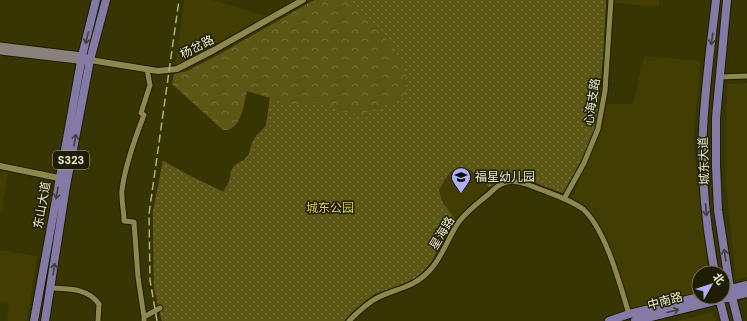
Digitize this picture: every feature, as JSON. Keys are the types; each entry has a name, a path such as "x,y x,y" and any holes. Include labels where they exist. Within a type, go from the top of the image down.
{"main road":[{"name":"东山大道","path":"34,321 60,178 96,0"},
{"name":"东山大道","path":"46,321 85,59 106,0"},
{"name":"城东大道","path":"713,265 706,219 703,162 704,109 716,0"},
{"name":"城东大道","path":"725,265 718,210 716,118 727,0"},
{"name":"杨岔路","path":"0,46 85,59"},
{"name":"杨岔路","path":"0,51 85,59"},
{"name":"中南路","path":"731,291 747,285"},
{"name":"中南路","path":"731,292 747,293"},
{"name":"中南路","path":"609,321 629,314 691,299"},
{"name":"城东大道","path":"731,301 738,321"},
{"name":"中南路","path":"635,321 693,305"},
{"path":"721,305 725,321"}],"street":[{"name":"杨岔路","path":"85,59 158,71 177,69 303,0"},
{"name":"心海支路","path":"564,199 584,163 598,129 605,90 611,0"},
{"path":"147,69 150,85 141,113 144,115 132,147 122,189 122,203 124,206 124,221 134,222 138,276 144,319 160,308"},
{"path":"720,77 747,76"},
{"path":"0,166 60,178"},
{"name":"星海路","path":"349,321 376,298 415,283 430,270 459,222 485,196 504,183 519,182 564,199 582,209 589,216 599,231 629,314"},
{"path":"51,288 83,291 90,294 100,304 98,321"}],"shaded area":[{"path":"184,0 212,0 267,16 175,66"},
{"path":"616,0 659,0 659,7 615,3"},
{"path":"644,56 701,61 693,141 708,265 691,265 691,295 631,310 603,230 588,210 571,198 602,130 606,104 633,104"},
{"path":"747,83 747,277 736,280 725,174 727,84"},
{"name":"福星幼儿园","path":"463,167 470,169 489,187 455,219 442,202 439,190 446,176 456,168"},
{"path":"0,171 8,172 0,220"},
{"path":"0,250 37,256 27,321 7,321 9,303 0,302"},
{"path":"713,312 716,321 677,321"}],"green space":[{"name":"城东公园","path":"314,0 606,0 603,55 596,127 581,161 563,193 520,177 506,178 489,187 468,169 462,167 456,168 445,179 439,190 442,202 455,219 431,262 411,282 374,294 351,313 344,321 162,321 154,287 153,212 163,161 224,192 229,182 231,171 235,165 244,160 249,154 252,143 257,135 266,126 270,98 247,91 243,110 238,122 234,127 223,130 172,84 174,74 187,71 218,55"},
{"name":"城东公园","path":"344,0 606,0 603,55 596,127 581,161 563,193 520,177 506,178 489,187 468,169 462,167 456,168 445,179 439,190 442,202 455,219 431,262 411,282 374,294 351,313 344,321 162,321 154,287 153,212 163,161 223,192 229,182 231,171 235,165 244,160 249,154 252,143 257,135 266,126 270,98 291,104 319,102 341,111 360,115 405,97 406,75 396,55 376,28"}],"railway":[{"path":"157,321 150,280 149,214 179,0"}],"place":[{"name":"福星幼儿园","path":"461,194"}]}
